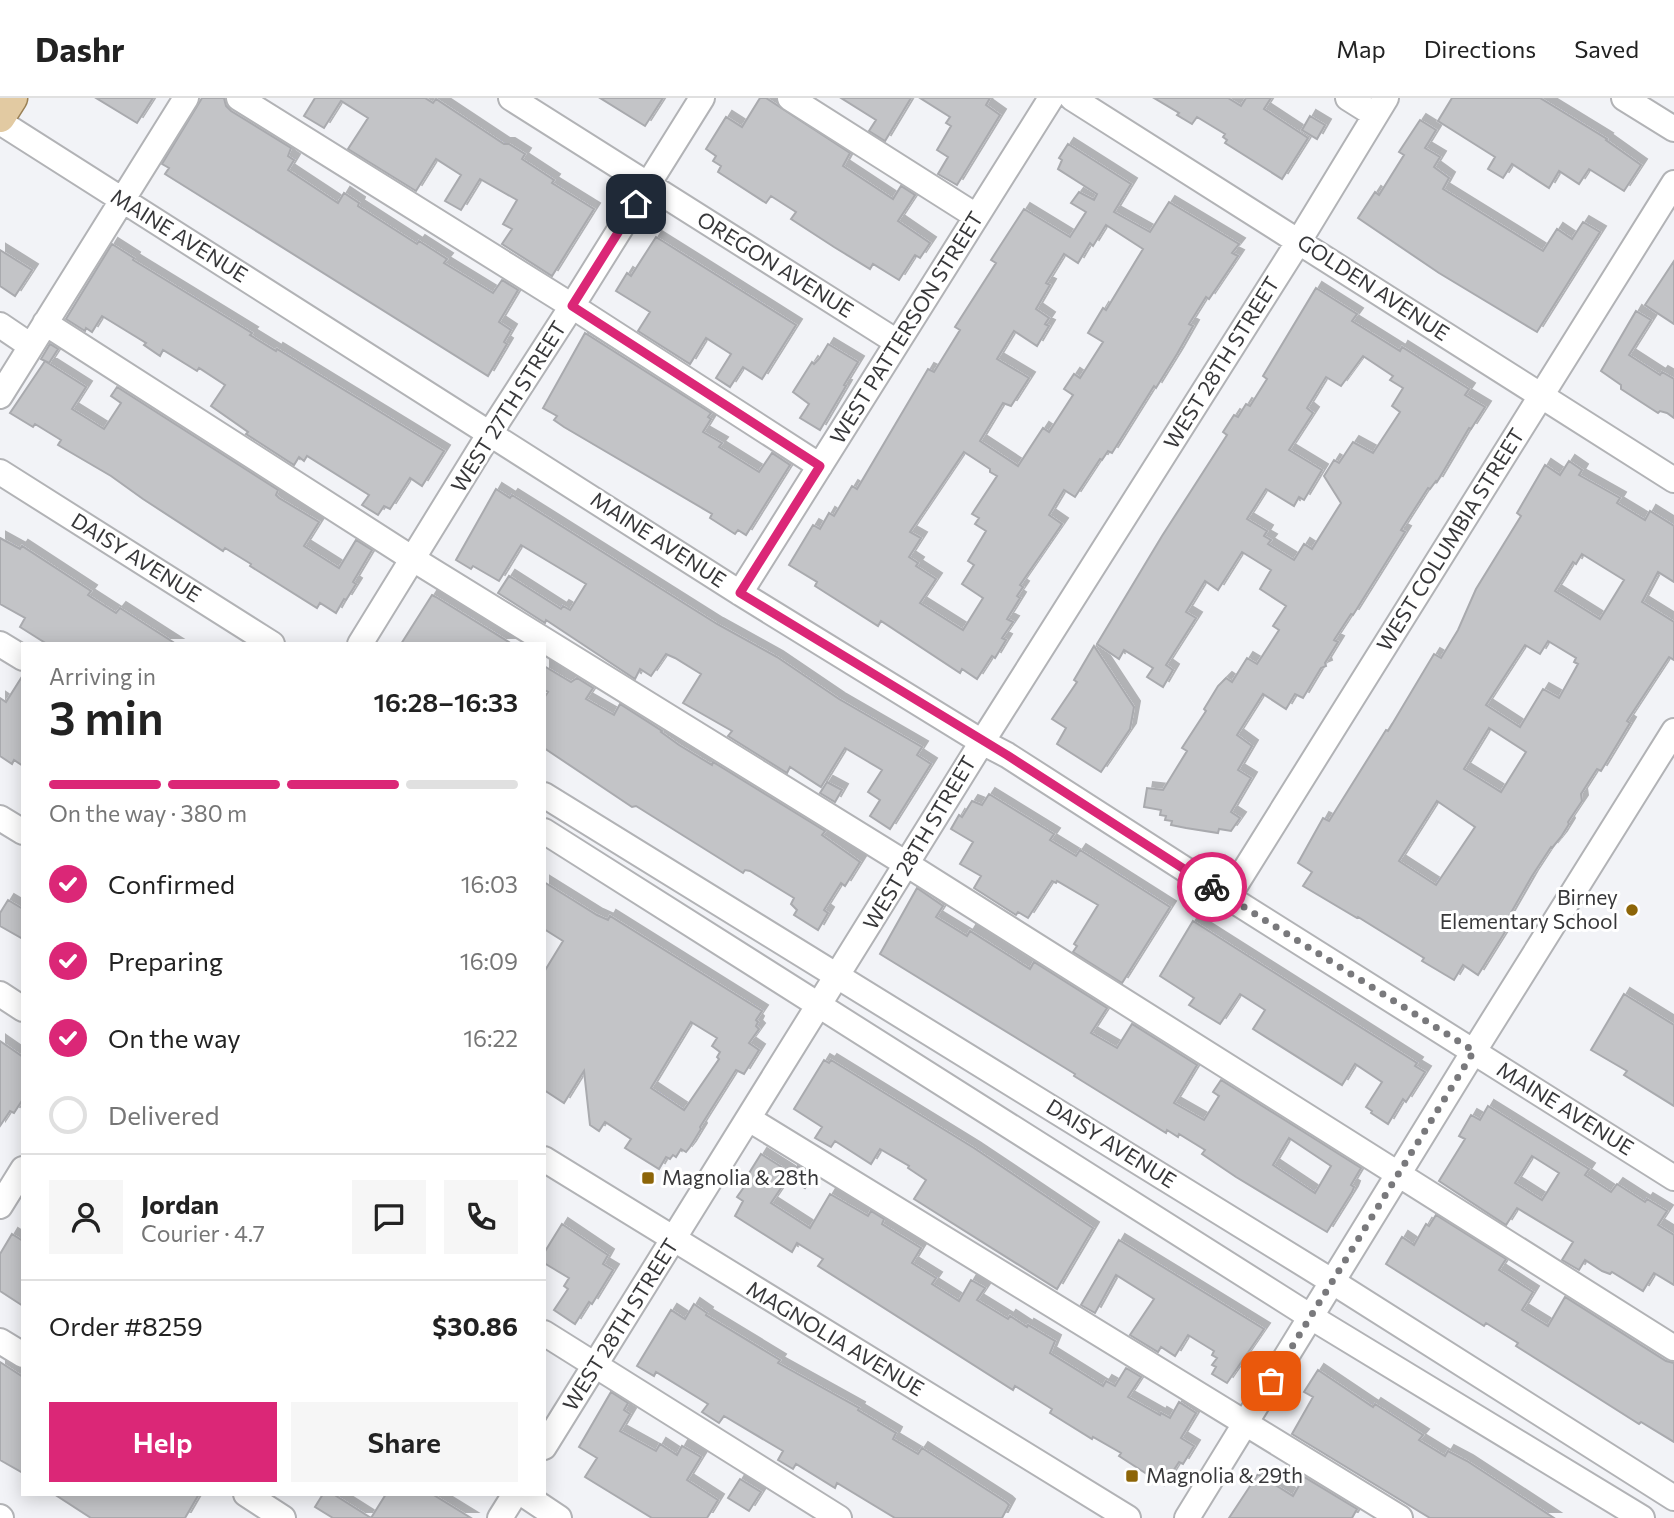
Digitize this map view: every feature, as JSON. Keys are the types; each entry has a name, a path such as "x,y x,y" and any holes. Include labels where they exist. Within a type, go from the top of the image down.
{"main road":[{"path":"0,120 12,98"}],"street":[{"path":"0,396 186,98"},
{"path":"239,98 572,306 820,466"},
{"name":"OREGON AVENUE","path":"511,98 897,342"},
{"name":"WEST 27TH STREET","path":"361,642 702,98"},
{"path":"790,98 976,216"},
{"name":"WEST PATTERSON STREET","path":"740,593 1051,98"},
{"name":"GOLDEN AVENUE","path":"1072,98 1674,480"},
{"path":"1348,98 1381,107"},
{"path":"1624,98 1674,130"},
{"name":"WEST 28TH STREET","path":"546,1444 1381,107"},
{"name":"MAINE AVENUE","path":"0,120 740,593 1007,755 1674,1178"},
{"name":"WEST COLUMBIA STREET","path":"1228,897 1674,183"},
{"path":"45,323 413,559 908,865 1674,1348"},
{"path":"0,325 31,346"},
{"name":"DAISY AVENUE","path":"0,471 268,642"},
{"path":"0,644 21,657"},
{"path":"1187,1518 1674,731"},
{"name":"DAISY AVENUE","path":"546,796 1333,1282 1674,1498"},
{"path":"0,818 21,831"},
{"name":"DAISY AVENUE","path":"546,832 1311,1317 1642,1518"},
{"path":"0,994 21,1008"},
{"path":"749,1119 1399,1518"},
{"name":"MAGNOLIA AVENUE","path":"546,1160 1128,1518"},
{"path":"0,1206 15,1175"},
{"path":"546,1334 839,1518"},
{"path":"0,1341 21,1354"},
{"path":"249,1496 283,1518"},
{"path":"500,1518 513,1496"},
{"path":"526,1496 559,1518"}],"building":[{"path":"96,98 153,98 137,123"},
{"path":"202,98 224,98 231,111 291,148 288,156 294,160 288,170 338,203 344,193 359,203 358,206 417,244 419,241 447,259 444,263 493,293 502,280 518,290 499,322 511,330 504,342 507,344 488,376 165,174 169,168 162,164"},
{"path":"315,98 425,98 433,103 436,99 504,144 509,144 525,154 522,159 554,180 552,183 594,209 552,276 502,244 512,229 503,224 517,200 480,179 461,210 445,201 461,175 436,159 416,191 348,149 368,118 341,101 324,128 304,116"},
{"path":"600,98 663,98 645,126"},
{"path":"760,98 766,98 850,153 843,166 893,199 901,186 915,195 898,221 930,243 920,258 915,255 899,280 873,264 870,269 791,219 796,212 771,196 766,203 718,172 721,166 713,161 716,156 706,149 726,117 742,127"},
{"path":"841,98 911,98 885,141 869,131 876,120"},
{"path":"920,98 990,98 986,105 1000,115 957,185 938,174 948,157 937,150 951,126 946,123 950,117"},
{"path":"1154,98 1228,98 1241,106 1246,98 1271,98 1264,109 1308,138 1282,179 1225,143 1225,134 1197,117 1192,124"},
{"path":"1452,98 1540,98 1607,139 1641,165 1624,191 1589,169 1579,184 1559,171 1549,188 1512,164 1503,178 1488,169 1495,157 1438,121"},
{"path":"1310,116 1325,125 1317,139 1302,130"},
{"path":"1420,120 1436,130 1425,148 1440,157 1434,167 1449,178 1443,189 1543,251 1557,229 1572,239 1583,222 1600,232 1537,332 1439,273 1358,218 1375,192 1379,195 1404,155 1399,152"},
{"path":"1068,144 1131,184 1114,212 1150,232 1169,202 1239,244 1232,253 1238,256 1209,299 1206,297 1189,324 1193,326 1177,354 1112,453 1108,451 1102,460 1100,459 1075,497 1064,490 1049,515 1062,524 1020,585 1023,587 1017,596 1020,598 1007,619 1013,622 1002,638 1006,640 977,679 962,669 960,673 881,621 878,626 815,586 817,582 789,565 813,525 820,529 829,513 834,516 852,486 857,489 928,369 934,372 960,330 955,327 996,263 991,260 1024,209 1070,237 1086,212 1071,203 1079,192 1094,200 1097,194 1058,169 1062,160 1059,158","holes":["1106,225 1143,249 1106,310 1103,308 1088,333 1103,342 1080,378 1074,374 1064,389 1073,395 1049,432 1043,428 1018,466 980,441 1003,403 1011,406 1029,378 997,359 1014,331 1037,346 1049,326 1045,324 1049,318 1036,309 1050,285 1046,283 1064,254 1078,263 1090,243 1093,246","964,452 997,476 972,514 979,518 975,524 986,531 968,561 974,565 962,584 983,598 963,630 920,603 936,579 916,566 918,563 909,557 921,538 910,532"]},
{"path":"656,237 796,325 762,379 743,367 730,387 716,378 731,354 706,338 690,364 638,331 650,312 616,291 627,273 631,276"},
{"path":"112,244 134,258 133,260 252,333 250,335 444,451 422,486 410,478 390,509 384,506 378,515 362,505 369,495 307,456 304,461 299,457 294,465 246,434 248,432 211,406 225,385 199,368 197,371 163,350 160,356 144,345 146,343 102,316 92,332 86,328 85,331 66,319"},
{"path":"0,250 32,270 15,296 0,286"},
{"path":"1674,261 1674,324 1645,305"},
{"path":"1316,288 1357,314 1352,321 1400,351 1402,347 1469,389 1465,395 1485,407 1471,429 1469,428 1437,482 1428,488 1401,530 1405,532 1353,615 1351,614 1334,640 1338,642 1325,663 1326,666 1321,668 1303,698 1295,694 1286,709 1263,694 1237,735 1252,746 1238,770 1251,778 1231,812 1240,818 1231,831 1219,829 1218,833 1171,825 1172,821 1165,820 1166,816 1160,815 1161,810 1144,807 1147,788 1163,790 1187,751 1182,748 1206,711 1204,709 1218,686 1226,678 1232,682 1247,658 1257,664 1279,630 1273,626 1286,606 1260,589 1271,570 1242,552 1218,590 1205,581 1186,612 1196,618 1166,665 1173,670 1163,687 1147,677 1153,668 1124,650 1119,659 1097,644 1227,435 1223,432 1234,415 1238,417 1246,404 1250,406 1267,379 1263,376","holes":["1363,356 1393,376 1390,380 1403,388 1392,406 1400,412 1373,453 1353,442 1339,463 1334,460 1324,476 1341,503 1312,549 1304,544 1294,560 1268,544 1271,540 1264,536 1267,531 1247,519 1266,489 1294,506 1299,497 1304,500 1322,470 1289,450 1313,413 1307,408 1326,377 1341,386"]},
{"path":"1636,311 1651,320 1629,355 1660,375 1662,372 1674,379 1674,418 1667,413 1658,413 1621,389 1621,385 1601,371"},
{"path":"585,333 711,413 708,417 711,419 703,432 722,443 719,447 759,472 772,453 790,465 746,535 738,530 735,534 710,518 712,514 564,427 554,420 557,416 543,408"},
{"path":"50,344 58,349 49,363 41,359"},
{"path":"828,344 858,362 820,430 800,418 809,404 793,392 812,362 814,364 819,359"},
{"path":"45,361 86,387 72,409 104,429 121,403 111,396 117,387 278,490 276,495 279,498 319,522 304,546 339,568 356,540 372,550 353,582 356,584 336,613 320,603 317,608 225,548 223,551 111,476 58,445 61,440 10,413"},
{"path":"1569,461 1582,470 1579,475 1620,498 1617,503 1645,520 1650,511 1674,526 1674,582 1658,572 1642,602 1674,622 1674,660 1669,657 1627,721 1630,723 1601,771 1597,769 1581,794 1582,801 1569,824 1532,876 1501,930 1505,932 1478,975 1463,965 1454,980 1422,961 1424,958 1303,886 1312,872 1298,863 1323,818 1329,821 1434,654 1441,658 1458,630 1476,589 1521,516 1517,513 1545,465 1560,475","holes":["1582,554 1624,580 1600,619 1555,591 1573,562 1576,564","1548,641 1576,658 1574,662 1578,664 1559,698 1543,689 1520,727 1486,705 1525,645 1540,654","1489,728 1526,752 1501,792 1464,769","1437,801 1475,827 1436,885 1399,861"]},
{"path":"496,489 510,498 512,495 717,624 777,657 839,699 922,747 917,755 931,764 890,829 870,816 880,800 868,792 882,770 845,748 821,787 790,767 787,773 728,736 732,731 683,703 701,674 666,654 651,676 640,669 635,679 546,620 545,623 498,593 509,576 561,609 563,606 570,610 586,584 521,545 499,581 456,560"},
{"path":"0,538 20,549 22,546 91,591 88,595 116,613 120,608 173,642 44,642 20,627 25,618 0,604"},
{"path":"432,595 509,642 402,642"},
{"path":"1094,646 1134,707 1130,729 1101,772 1057,744 1066,728 1052,719 1077,682 1074,680"},
{"path":"546,667 571,682 577,678 593,688 586,699 614,715 620,704 679,745 712,765 713,762 825,831 822,835 860,862 845,886 841,883 824,910 828,913 818,930 794,915 797,910 791,904 794,898 750,871 745,870 743,873 636,806 632,807 546,749"},
{"path":"21,678 21,765 14,760 12,764 0,756 0,698 6,702"},
{"path":"827,782 842,790 835,802 820,793"},
{"path":"989,794 1054,834 1050,840 1076,856 1080,850 1170,907 1122,983 1073,952 1077,946 1074,944 1098,905 1057,881 1052,881 1028,918 1018,912 1016,915 974,888 981,876 960,864 973,842 951,829 972,801 982,805"},
{"path":"546,883 597,915 608,920 610,916 762,1011 756,1020 759,1029 749,1043 759,1050 744,1074 736,1070 686,1152 681,1149 676,1157 666,1157 659,1169 625,1148 631,1139 605,1122 599,1131 590,1125 584,1071 564,1103 546,1091 546,969 563,941 546,930","holes":["691,1022 717,1038 712,1046 720,1052 717,1057 719,1059 684,1110 651,1088"]},
{"path":"917,888 943,906 936,917 967,936 970,931 1030,969 1034,962 1107,1008 1091,1033 1117,1048 1132,1024 1197,1065 1174,1103 1204,1120 1219,1096 1213,1092 1221,1080 1361,1168 1351,1185 1354,1187 1352,1192 1327,1232 1236,1177 1202,1154 1205,1150 1179,1134 1178,1137 1167,1130 1166,1133 880,954","holes":["1289,1138 1331,1166 1315,1193 1273,1165"]},
{"path":"8,900 21,908 21,938 0,926 0,913"},
{"path":"1193,921 1417,1063 1415,1066 1425,1072 1406,1102 1403,1099 1388,1124 1366,1107 1382,1082 1355,1064 1342,1085 1253,1029 1265,1010 1240,994 1220,1024 1189,1005 1194,998 1160,976"},
{"path":"1624,994 1674,1025 1674,1106 1624,1075 1627,1071 1591,1050"},
{"path":"0,1041 21,1056 21,1102 14,1113 10,1111 0,1126"},
{"path":"824,1060 829,1063 831,1060 974,1148 1093,1228 1057,1289 914,1199 926,1180 908,1168 909,1166 880,1149 871,1164 835,1141 831,1147 815,1138 822,1127 794,1109"},
{"path":"1488,1106 1589,1169 1585,1175 1611,1192 1617,1184 1645,1202 1647,1199 1667,1211 1658,1225 1674,1235 1674,1285 1654,1273 1643,1291 1612,1272 1610,1274 1602,1271 1585,1260 1579,1270 1562,1260 1573,1242 1517,1208 1506,1225 1439,1181 1465,1139 1459,1136 1471,1115 1480,1120","holes":["1532,1156 1559,1173 1542,1200 1515,1183"]},
{"path":"761,1154 791,1173 771,1203 810,1228 830,1194 868,1216 871,1211 884,1219 882,1224 921,1248 912,1263 936,1278 932,1284 959,1301 971,1280 985,1288 977,1300 1008,1319 1010,1316 1055,1341 1050,1353 1103,1386 1106,1381 1115,1386 1126,1368 1141,1377 1128,1397 1170,1418 1179,1402 1196,1413 1181,1438 1194,1446 1183,1464 1179,1462 1164,1485 1119,1456 1121,1453 1050,1413 1052,1409 1015,1386 1013,1390 818,1266 823,1259 797,1243 792,1252 735,1216 743,1201 737,1197 744,1187 741,1186"},
{"path":"798,1166 813,1176 805,1188 790,1178"},
{"path":"1436,1215 1506,1259 1499,1270 1533,1292 1522,1310 1548,1326 1565,1297 1666,1361 1674,1363 1674,1442 1641,1422 1639,1424 1516,1346 1518,1343 1486,1323 1484,1326 1386,1264 1402,1237 1414,1245 1426,1224 1429,1226"},
{"path":"562,1224 608,1255 603,1264 613,1270 592,1304 589,1302 575,1324 554,1310 568,1289 564,1286 569,1278 546,1264 546,1250"},
{"path":"12,1234 21,1240 21,1305 0,1291 0,1254"},
{"path":"1119,1240 1264,1329 1227,1383 1212,1374 1216,1367 1212,1365 1217,1358 1212,1355 1214,1351 1188,1335 1175,1356 1161,1347 1158,1352 1130,1335 1154,1299 1116,1275 1095,1313 1081,1305"},
{"path":"694,1304 707,1313 706,1315 780,1360 778,1363 859,1408 858,1410 896,1433 893,1439 918,1454 922,1448 1006,1502 1009,1505 1002,1518 895,1518 837,1483 835,1488 796,1464 793,1469 778,1460 783,1451 724,1416 719,1423 702,1412 708,1404 656,1372 654,1376 637,1366 671,1310 685,1319"},
{"path":"0,1362 21,1376 21,1472 0,1460"},
{"path":"1318,1370 1373,1407 1375,1404 1423,1435 1419,1440 1445,1456 1448,1451 1467,1461 1554,1518 1430,1518 1292,1434 1313,1397 1304,1392"},
{"path":"611,1392 628,1403 624,1410 630,1414 620,1431 656,1451 660,1444 677,1455 682,1446 701,1457 687,1480 718,1500 707,1518 652,1518 585,1477 597,1458 579,1447"},
{"path":"1258,1474 1293,1496 1304,1477 1357,1509 1352,1518 1229,1518"},
{"path":"740,1479 761,1492 749,1511 728,1498"},
{"path":"57,1496 198,1496 185,1518 91,1518"},
{"path":"322,1496 336,1496 371,1518 333,1518 315,1507"},
{"path":"385,1496 435,1496 471,1518 371,1518"}],"way so far":[{"path":"1212,887 1474,1051 1271,1381"}],"place":[{"name":"Birney Elementary School","path":"1632,910"},
{"name":"Magnolia & 28th","path":"648,1178"},
{"name":"Magnolia & 29th","path":"1132,1476"}],"route":[{"path":"636,204 572,306 820,466 740,593 1007,755 1212,887"}]}
